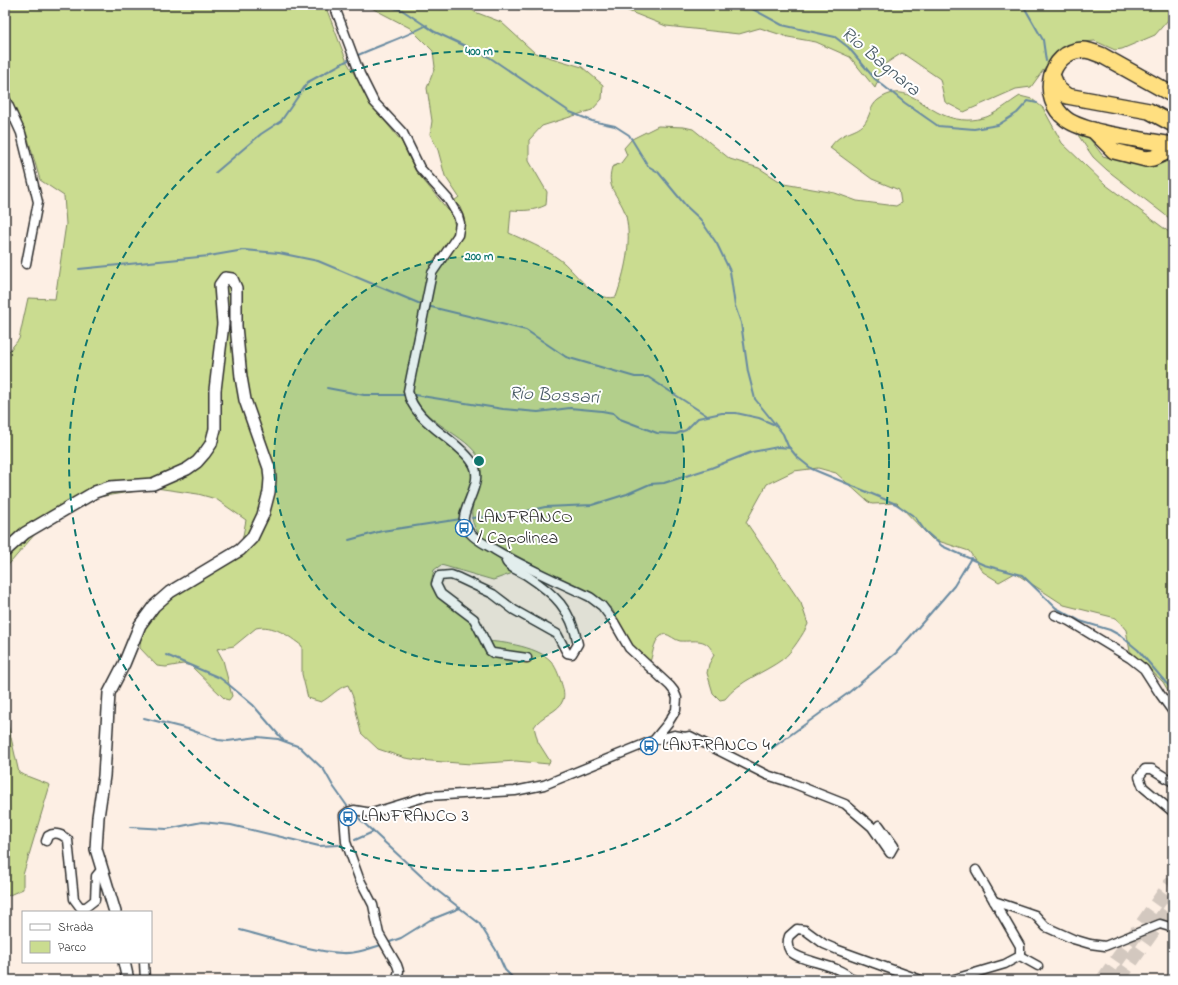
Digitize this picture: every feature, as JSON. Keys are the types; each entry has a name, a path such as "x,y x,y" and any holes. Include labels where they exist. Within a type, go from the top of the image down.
{"highway":[{"path":"1173,95 1147,79 1091,50 1081,50 1070,54 1061,60 1055,67 1049,92 1054,108 1066,120 1093,130 1173,145"},
{"path":"1052,75 1058,89 1067,96 1149,111 1173,124"},
{"path":"1093,130 1114,151 1146,159 1154,158 1173,149"}],"main road":[{"path":"5,551 25,533 96,492 110,488 153,484 187,469 197,462 204,454 211,444 215,429 215,390 223,324 220,284 225,278 232,279 236,288 236,326 240,377 245,400 269,468 269,492 257,529 240,550 190,579 154,606 140,625 124,664 112,684 109,694 104,776 96,849 101,870 115,911"},
{"path":"124,963 128,980"}],"street":[{"path":"334,5 360,74 374,102 403,133 420,168 448,199 459,219 460,227 458,235 432,272 408,391 409,397 421,414 468,457 476,468 476,478 464,516 467,530 479,541 508,558 590,597 602,606 614,622 629,648 670,686 677,698 676,710 668,723 654,740"},
{"path":"5,98 21,133 38,202 26,264"},
{"path":"508,558 506,561 508,565 527,576 546,590 566,610 578,644 572,654 567,653 560,638 553,631 514,610 493,594 452,575 439,576 436,581 436,587 441,594 474,619 492,653 526,658"},
{"path":"1054,615 1069,621 1130,658 1144,669 1173,712"},
{"path":"396,980 399,970 379,934 373,905 359,878 346,842 344,815 354,810 372,813 428,796 535,788 569,777 654,740 674,735 685,737 690,736 767,775 792,783 845,804 872,827 890,853 894,846 879,825"},
{"path":"1173,782 1152,768 1145,769 1139,777 1142,787 1173,812"},
{"path":"46,841 48,836 55,834 64,836 68,840 74,899 80,907 90,905 95,900 96,876 101,870"},
{"path":"976,870 1020,946 1020,956"},
{"path":"994,901 1035,915 1046,927 1073,939 1090,944 1105,946 1160,924 1173,928"},
{"path":"853,980 842,971 792,952 788,946 788,939 793,931 800,929 805,930 824,944 921,980"},
{"path":"1020,956 1038,966"},
{"path":"951,980 1005,964 1020,956"},
{"path":"144,963 145,980"}],"green space":[{"path":"5,5 325,5 347,62 374,108 402,142 415,170 452,215 455,226 452,238 431,263 419,313 410,367 403,391 432,432 462,455 471,465 474,477 459,522 471,538 499,555 500,561 513,573 493,580 441,565 434,570 431,582 437,594 466,613 478,632 480,641 507,643 527,648 544,655 554,665 563,689 563,700 558,708 541,719 534,727 538,742 550,761 549,764 516,761 471,764 418,760 405,758 378,749 361,733 353,697 348,685 321,702 308,698 302,674 302,646 275,629 262,627 256,628 234,646 217,649 223,660 232,696 229,700 225,699 191,666 183,664 166,667 157,666 140,648 143,632 151,617 164,604 180,592 244,552 241,546 246,520 216,499 198,494 156,488 98,497 35,534 5,569 5,356 19,339 28,298 55,299 66,224 64,196 40,180 27,135 5,87"},
{"path":"366,5 465,5 475,12 501,22 535,53 582,67 603,85 602,99 592,110 542,126 529,140 529,161 547,192 546,205 528,210 511,210 509,233 553,255 565,264 592,291 608,298 616,297 625,267 628,247 628,226 626,216 621,203 612,188 610,175 612,167 621,163 627,155 624,148 632,139 658,126 684,127 693,129 730,159 759,168 784,184 835,193 857,201 896,206 901,203 899,190 872,179 830,148 838,138 856,130 864,124 873,105 878,100 887,95 904,93 941,114 951,118 967,120 987,117 1020,96 1032,99 1043,108 1062,143 1106,185 1173,235 1173,699 1163,682 1130,651 1126,630 1116,618 1064,605 1015,573 999,582 983,572 969,551 932,539 897,503 872,504 836,473 818,468 794,471 767,484 746,522 801,603 808,624 797,643 783,659 752,677 731,692 725,699 720,700 713,693 707,673 709,664 714,655 708,645 704,642 680,641 665,634 658,639 654,645 650,662 647,661 633,646 612,609 594,594 562,580 482,537 475,527 472,518 474,498 480,479 481,469 479,459 465,442 424,411 417,401 413,389 434,276 462,232 464,218 460,207 454,201 459,197 445,176 438,150 430,134 432,121 427,88 435,67 433,51 410,28"},
{"path":"509,5 565,5 545,9 529,10 514,8"},
{"path":"613,5 1173,5 1173,18 1168,20 1155,35 1122,49 1115,50 1095,41 1072,43 1054,55 1031,87 1016,89 964,112 945,102 940,79 902,53 885,64 875,88 850,57 816,42 788,37 760,28 739,34 666,26"},
{"path":"1079,129 1086,134 1103,156 1132,164 1150,166 1173,156 1173,221 1107,170 1093,157 1078,135"},
{"path":"5,711 19,773 50,785 23,875 23,889 5,897"}],"waterway":[{"path":"383,5 402,10 435,32 489,57 570,112 592,121 615,126 629,135 648,166 658,172 686,206 700,219 717,244 730,271 735,306 741,323 748,372 755,399 783,434 788,446 797,457 812,469 896,504 915,517 925,531 942,546 984,565 1022,575 1056,608 1080,621 1110,630 1121,636 1138,650 1173,691"},
{"name":"Rio Bagnara","path":"745,5 782,25 835,37 848,47 875,79 905,103 938,126 974,129 998,125 1017,113 1028,101 1037,103"},
{"path":"1023,5 1043,40 1046,61"},
{"path":"356,56 427,25"},
{"path":"215,173 261,134 281,121 308,82 352,58"},
{"path":"79,269 209,256 244,250 279,253 318,261 423,305"},
{"path":"427,306 526,330 566,357 635,377 648,377 706,415"},
{"path":"327,388 364,395 407,395"},
{"name":"Rio Bossari","path":"415,395 503,409 538,412 570,408 602,411 613,413 620,419 657,433 676,434 686,430 698,418 722,413 736,413 759,418 773,424"},
{"path":"472,518 514,514 545,507 592,505 627,494 650,484 664,483 711,468 752,452 778,447 790,448"},
{"path":"349,540 382,531 461,519"},
{"path":"768,751 847,694 896,653 954,586 971,558"},
{"path":"166,655 220,678 253,705 283,740"},
{"path":"144,718 188,729 218,740 228,741 258,737 278,739 300,747 324,770 350,810"},
{"path":"353,813 434,888 479,923 496,950 505,970 515,980"},
{"path":"130,827 167,829 202,822 231,825 319,846 339,845"},
{"path":"355,840 373,832"},
{"path":"387,943 401,938 430,920 460,908"},
{"path":"240,930 329,952 352,953 381,945"}],"tunnel":[{"path":"1103,980 1173,881"},
{"path":"1118,980 1173,902"}],"place":[{"name":"LANFRANCO / Capolinea","path":"464,528"},
{"name":"LANFRANCO 4","path":"649,746"},
{"name":"LANFRANCO 3","path":"348,817"}]}
